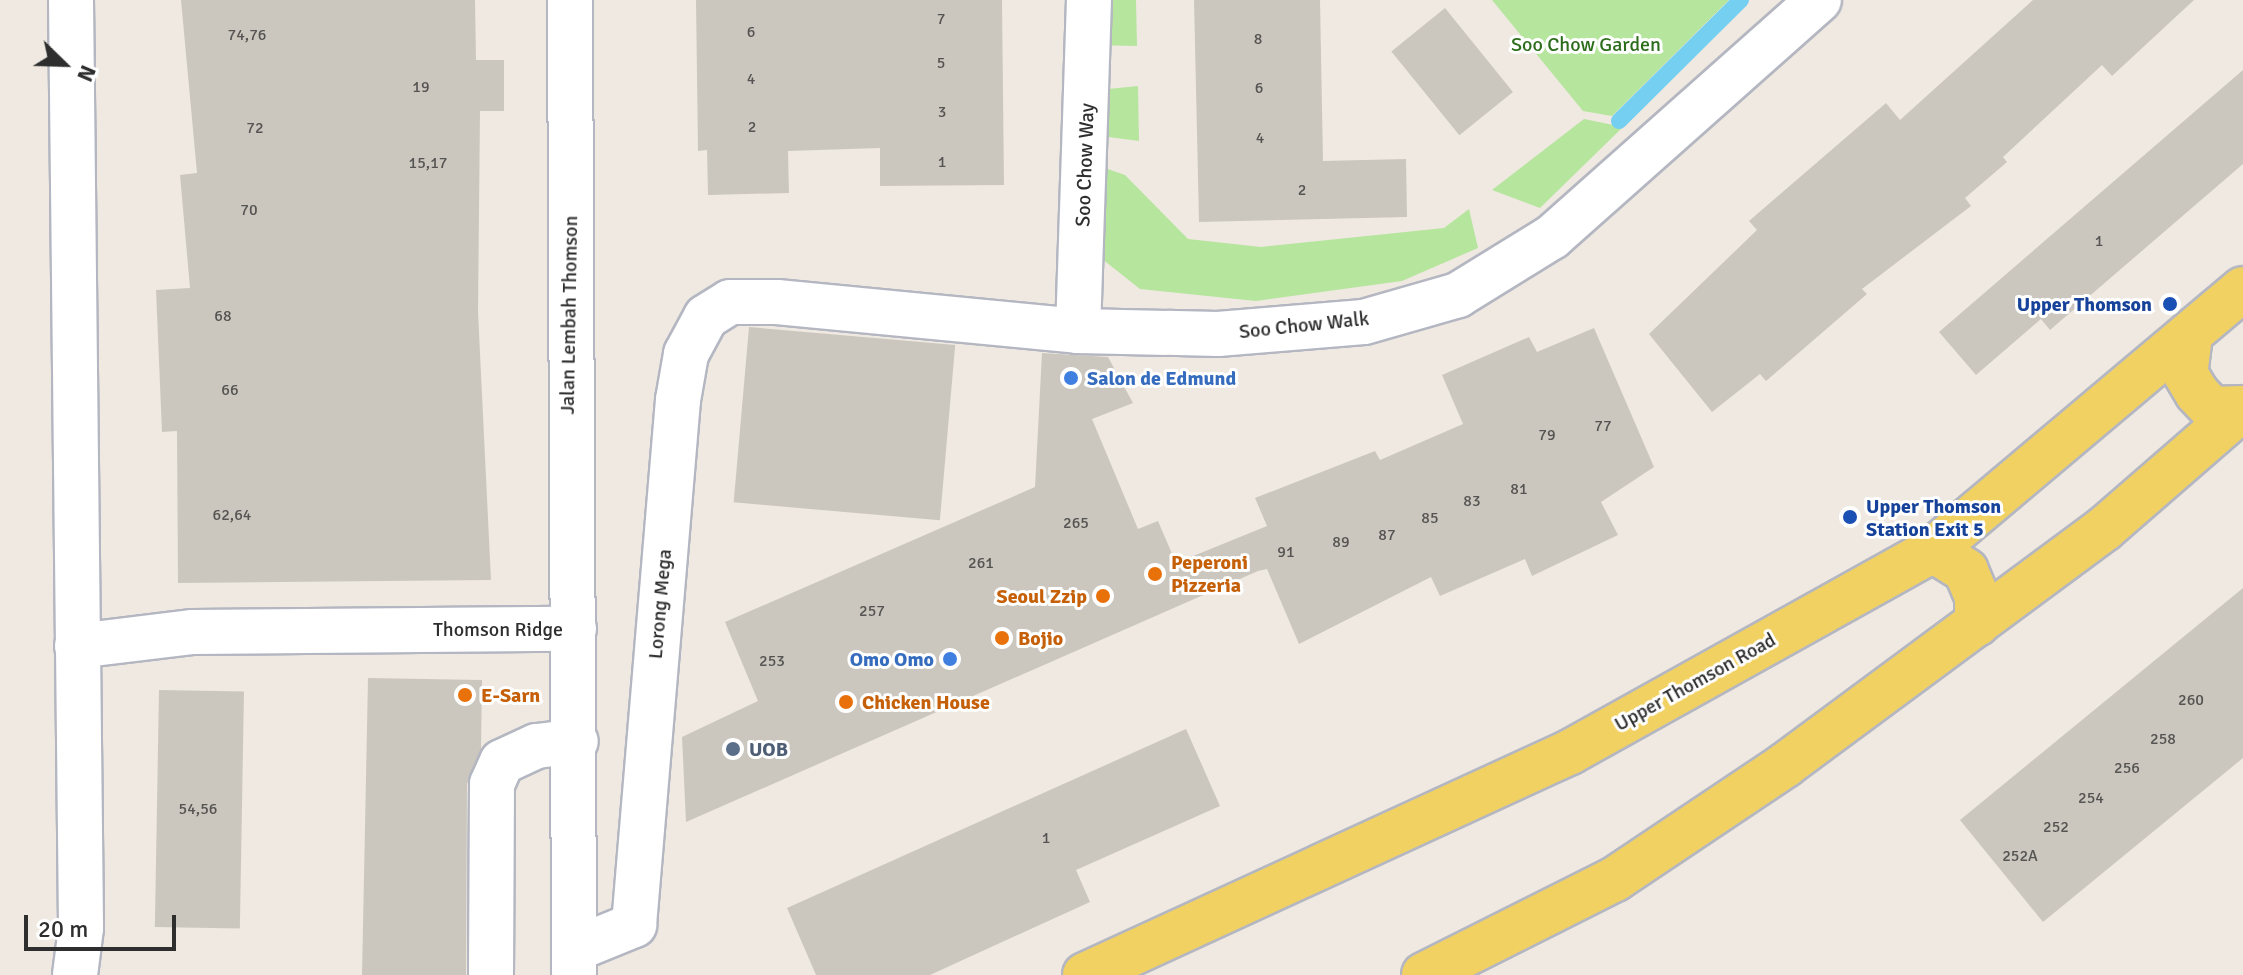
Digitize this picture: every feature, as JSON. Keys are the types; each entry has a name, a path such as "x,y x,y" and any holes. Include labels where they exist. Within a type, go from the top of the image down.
{"main road":[{"name":"Upper Thomson Road","path":"1085,975 1570,752 1933,550 2243,289"},
{"path":"2190,335 2185,373 2197,393 2212,409 2243,408"},
{"path":"1424,975 1615,879 1977,624 2104,529 2243,408"},
{"path":"1933,550 1966,571 1977,597 1977,624"}],"street":[{"path":"71,0 81,928 75,975"},
{"name":"Jalan Lembah Thomson","path":"570,0 574,629"},
{"name":"Soo Chow Way","path":"1078,331 1089,0"},
{"name":"Soo Chow Walk","path":"730,302 919,311 1078,331 1218,334 1364,322 1458,295 1552,237 1819,0"},
{"name":"Lorong Mega","path":"574,962 634,925 678,400 686,354 706,317 730,302"},
{"name":"Thomson Ridge","path":"77,646 193,632 574,629 574,962"},
{"path":"491,975 492,784 502,762 537,746 576,741"}],"green space":[{"path":"1106,0 1136,0 1137,46 1089,45"},
{"name":"Soo Chow Garden","path":"1492,0 1729,0 1612,116 1583,111"},
{"path":"1138,86 1139,141 1086,134 1088,91"},
{"path":"1584,119 1623,127 1540,208 1492,190"},
{"path":"1085,161 1125,175 1188,239 1261,247 1444,228 1469,209 1478,248 1402,281 1256,301 1140,289 1082,243"}],"building":[{"path":"181,0 475,0 476,60 504,60 504,111 480,111 478,312 491,580 178,583 177,431 162,432 156,290 190,288 180,175 197,173"},
{"path":"696,0 1002,0 1004,185 880,186 880,148 788,151 789,193 708,195 707,150 698,151"},
{"path":"1194,0 1320,0 1323,161 1406,159 1407,217 1199,222"},
{"path":"2033,0 2194,0 2112,76 2102,65 2003,157 2007,162 1965,198 1971,206 1862,289 1867,294 1766,381 1760,374 1712,412 1649,334 1757,230 1749,221 1886,103 1900,120"},
{"path":"1445,8 1513,92 1459,135 1391,51"},
{"path":"2243,70 2243,164 2050,330 2041,319 1976,375 1939,332"},
{"path":"749,327 955,345 940,520 734,502"},
{"path":"1594,328 1654,467 1601,502 1618,535 1532,576 1525,559 1440,596 1431,577 1299,644 1267,569 1258,571 686,822 682,737 758,701 725,622 1035,487 1042,353 1108,357 1133,403 1092,419 1138,529 1158,521 1176,563 1267,526 1255,498 1375,451 1380,460 1463,424 1442,375 1529,337 1537,352"},
{"path":"2243,588 2243,758 2043,922 1960,820"},
{"path":"368,678 482,680 481,750 467,784 466,975 362,975"},
{"path":"159,690 244,691 240,928 155,927"},
{"path":"1186,729 1220,806 1076,870 1090,902 930,975 816,975 787,908"}],"waterway":[{"path":"1619,121 1741,0"}],"place":[{"name":"Upper Thomson","path":"2170,304"},
{"name":"Salon de Edmund","path":"1071,378"},
{"name":"Upper Thomson Station Exit 5","path":"1850,517"},
{"name":"Peperoni Pizzeria","path":"1155,574"},
{"name":"Seoul Zzip","path":"1103,596"},
{"name":"Bojio","path":"1002,638"},
{"name":"Omo Omo","path":"950,659"},
{"name":"E-Sarn","path":"465,695"},
{"name":"Chicken House","path":"846,702"},
{"name":"UOB","path":"733,749"}]}
